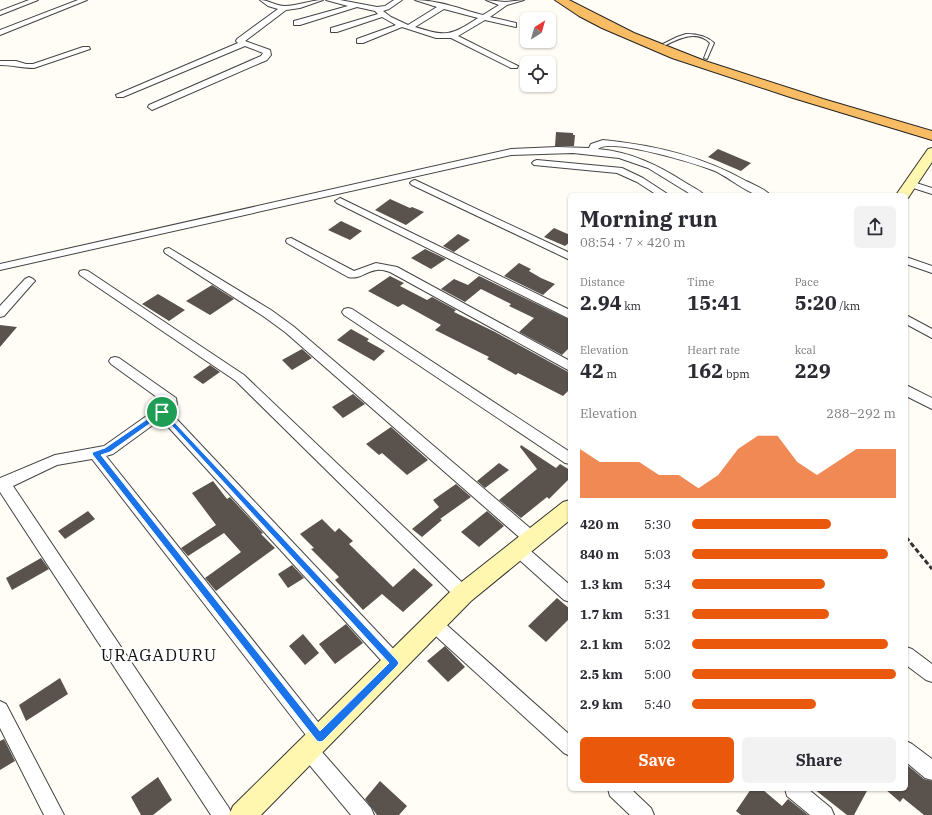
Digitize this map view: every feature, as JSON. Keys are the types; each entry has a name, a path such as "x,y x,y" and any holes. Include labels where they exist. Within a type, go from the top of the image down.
{"highway":[{"path":"561,0 602,24 638,37 700,64 776,89 932,136"},
{"path":"577,0 638,37 665,44 808,93 932,129"}],"main road":[{"path":"906,190 932,152"},
{"path":"242,815 463,594 568,510"}],"street":[{"path":"0,13 35,0"},
{"path":"0,34 84,0"},
{"path":"263,0 275,7 283,9"},
{"path":"152,107 267,55 267,52 240,41 243,37 283,9 320,0"},
{"path":"330,0 356,5 380,12 406,26 436,36 452,36 462,32 505,4 521,0"},
{"path":"334,30 380,12 399,0"},
{"path":"418,0 513,24"},
{"path":"489,0 505,4"},
{"path":"297,23 356,5"},
{"path":"360,41 406,26 444,6"},
{"path":"452,36 514,66"},
{"path":"120,95 245,43"},
{"path":"0,64 16,63 25,66 34,66 86,49"},
{"path":"592,152 594,146 603,143 654,150 691,159 720,170 760,193"},
{"path":"0,267 511,152 592,152 616,154 634,159 695,193"},
{"path":"537,163 618,170 640,180 661,193"},
{"path":"415,183 568,256"},
{"path":"906,190 932,191"},
{"path":"340,201 568,314"},
{"path":"291,241 352,275 357,275 374,267 381,266 393,269 568,366"},
{"path":"169,251 267,313 289,329 352,385 525,545 568,593"},
{"path":"908,261 932,270"},
{"path":"84,273 240,378 463,594"},
{"path":"0,313 29,281"},
{"path":"348,312 568,458"},
{"path":"908,320 932,334"},
{"path":"115,361 169,399 171,401 171,405 108,450 96,454 68,457 49,462 1,485 9,492 222,815"},
{"path":"908,391 932,404"},
{"path":"162,412 394,663"},
{"path":"96,454 314,744 364,815"},
{"path":"434,624 568,745"},
{"path":"908,656 932,674"},
{"path":"0,710 54,815"},
{"path":"908,752 932,771"},
{"path":"619,791 644,815"},
{"path":"796,791 824,815"}],"lane":[{"path":"665,44 686,34 708,39 712,42 706,58"}],"path":[{"path":"908,539 932,569"}],"building":[{"path":"556,132 573,133 573,135 575,135 574,146 555,146"},
{"path":"718,149 751,163 741,171 708,157"},
{"path":"390,199 410,208 412,207 424,212 406,225 375,210"},
{"path":"341,221 362,231 350,240 328,230"},
{"path":"554,228 568,234 568,244 565,246 544,237"},
{"path":"458,234 470,240 454,252 443,246"},
{"path":"425,249 446,259 431,269 411,258"},
{"path":"519,263 531,269 529,271 541,278 555,284 543,295 504,276"},
{"path":"390,276 404,283 400,286 427,300 432,297 456,310 454,312 495,332 568,372 568,391 563,396 518,373 516,375 487,359 489,357 435,330 441,325 403,304 398,307 368,291"},
{"path":"479,276 568,319 568,349 562,355 519,332 534,318 509,306 511,304 481,289 465,302 441,289 454,279 468,285"},
{"path":"212,285 234,299 210,315 186,301"},
{"path":"158,294 185,310 169,321 142,304"},
{"path":"0,325 17,327 0,347"},
{"path":"351,329 369,339 367,341 385,351 374,361 337,340"},
{"path":"302,349 312,358 292,370 282,360"},
{"path":"210,365 220,372 203,384 193,377"},
{"path":"353,394 365,404 343,418 332,407"},
{"path":"391,427 428,460 407,475 382,453 379,455 366,444"},
{"path":"521,445 556,468 560,464 568,469 568,480 549,499 547,497 521,518 499,500 537,469 520,447"},
{"path":"499,463 509,470 485,488 477,481"},
{"path":"213,481 227,499 230,497 263,533 261,534 275,548 216,591 205,578 241,552 224,533 188,556 181,548 216,525 192,493"},
{"path":"456,484 471,497 440,519 442,520 422,537 412,529 439,507 433,500"},
{"path":"88,511 95,519 65,539 58,531"},
{"path":"487,511 504,526 479,547 461,532"},
{"path":"322,519 335,532 339,528 353,541 349,544 393,587 414,568 433,585 403,612 382,594 363,610 335,580 339,577 311,549 314,548 300,534"},
{"path":"41,558 49,569 12,590 6,578"},
{"path":"292,565 304,578 288,588 278,574"},
{"path":"557,598 568,607 568,620 546,642 528,626"},
{"path":"346,624 363,643 335,664 319,644"},
{"path":"303,634 319,653 305,665 289,646"},
{"path":"445,646 465,667 448,682 427,661"},
{"path":"60,678 68,694 26,721 19,705"},
{"path":"4,739 15,761 0,770 0,741"},
{"path":"908,766 924,779 932,781 932,815 924,815 903,798 900,802 887,791 908,791"},
{"path":"158,777 172,800 153,815 141,815 131,797"},
{"path":"380,781 407,806 399,815 377,815 365,799"},
{"path":"750,791 764,791 782,806 788,799 808,815 741,815 736,811"},
{"path":"817,791 867,791 854,815 847,815"}],"district":[{"name":"URAGADURU","path":"159,655"}],"route":[{"path":"162,412 394,663 320,738 96,454 108,450 162,412"}]}
